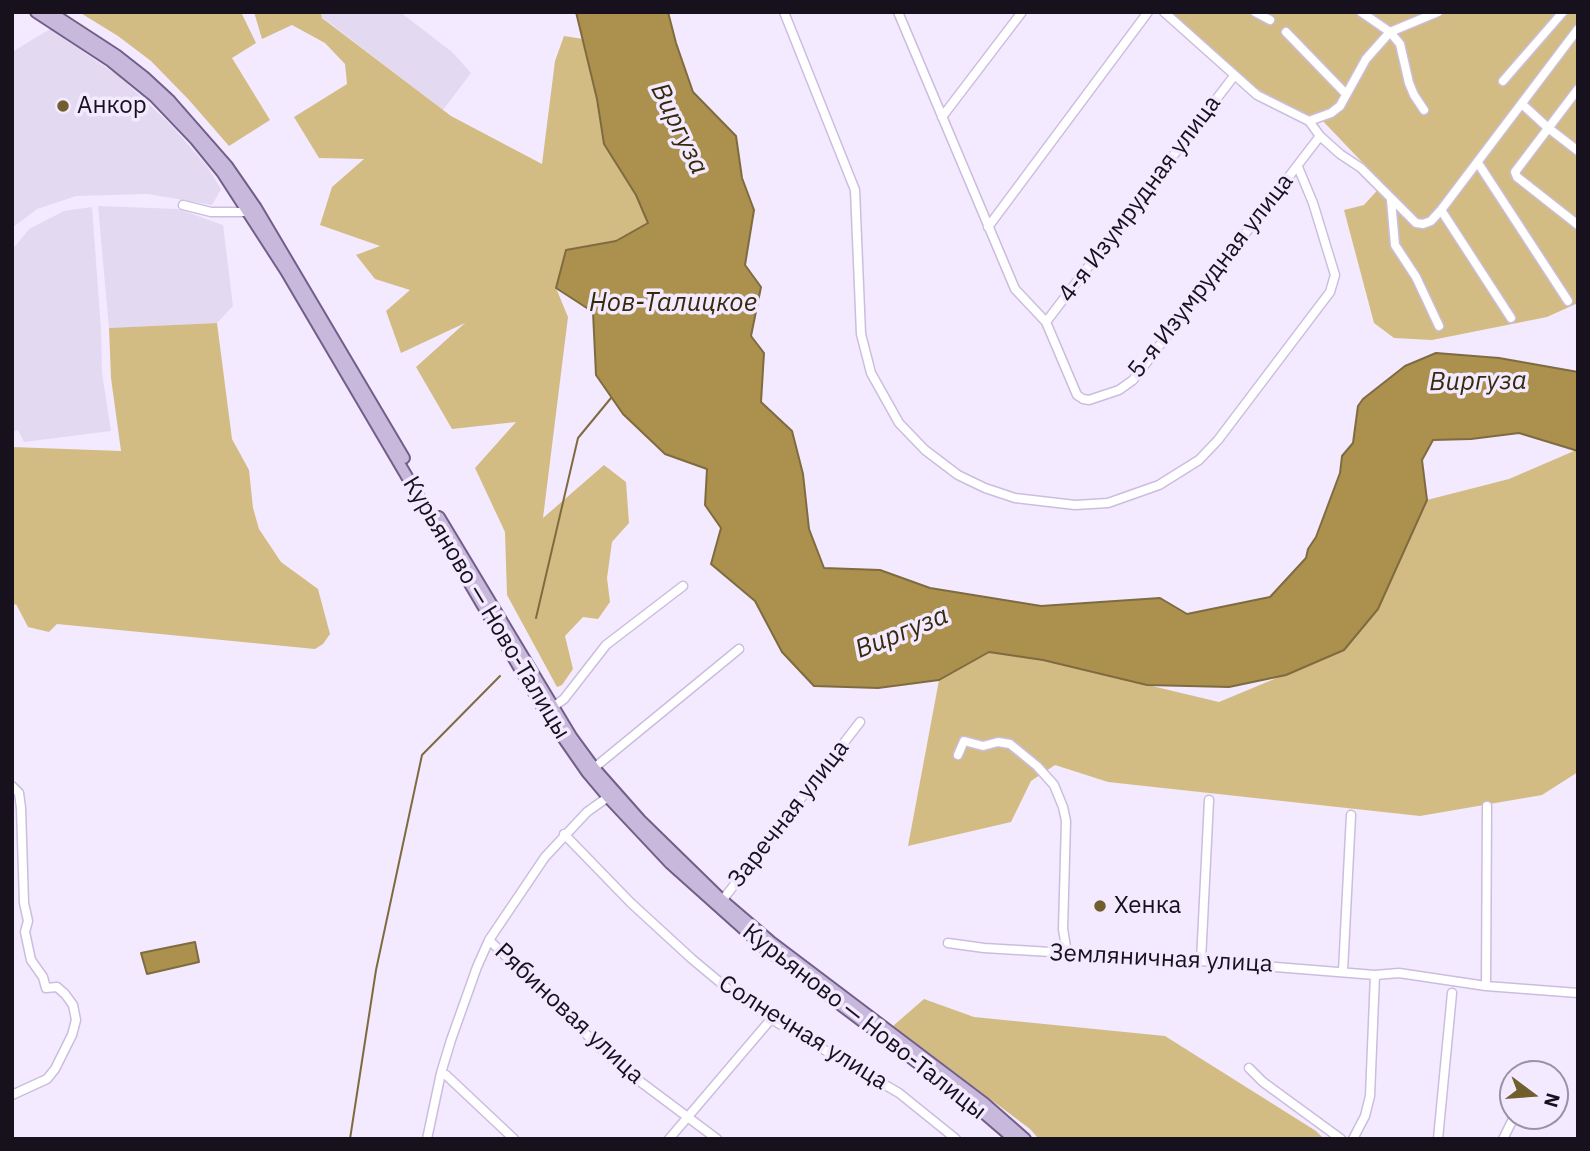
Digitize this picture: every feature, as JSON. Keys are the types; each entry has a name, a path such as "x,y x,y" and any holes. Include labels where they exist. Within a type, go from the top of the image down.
{"main road":[{"name":"Курьяново — Ново-Талицы","path":"36,12 111,61 160,102 213,161 250,212 546,713 608,797 670,863 720,904 984,1103 1026,1139"},
{"name":"Курьяново — Ново-Талицы","path":"50,12 116,55 144,77 170,101 227,166 256,208 553,707 594,768 720,904 792,969 969,1101 1014,1139"}],"street":[{"path":"784,12 855,190 861,334 871,373 899,424 925,450 958,475 1014,498 1074,505 1108,503 1159,485 1199,460 1218,440 1331,292 1335,275 1313,203 1298,167"},
{"path":"898,12 1015,289 1046,321"},
{"path":"942,117 1022,12"},
{"path":"988,227 1148,12"},
{"path":"1164,12 1257,95 1309,121 1340,154 1361,168 1416,223 1423,224 1431,221 1441,211 1578,29"},
{"path":"1255,12 1270,20"},
{"path":"1361,12 1390,32 1400,44 1409,83 1424,110"},
{"path":"1309,121 1331,113 1340,106 1366,59 1390,32 1438,12"},
{"path":"1503,81 1563,12"},
{"path":"1286,32 1346,94"},
{"name":"4-я Изумрудная улица","path":"1046,321 1234,76"},
{"path":"1578,89 1515,172 1517,177 1578,225"},
{"path":"1522,104 1546,128 1578,151"},
{"name":"5-я Изумрудная улица","path":"1046,321 1077,395 1089,400 1119,390 1132,380 1321,135"},
{"path":"1478,163 1568,301"},
{"path":"1391,200 1395,245 1416,277 1439,326"},
{"path":"183,205 211,212 250,212"},
{"path":"1441,211 1511,318"},
{"path":"553,707 564,699 606,645 683,586"},
{"path":"594,768 739,649"},
{"name":"Заречная улица","path":"720,904 860,722"},
{"path":"958,755 964,741 983,746 998,742 1010,744 1037,766 1054,785 1066,821 1063,929 1067,953"},
{"path":"12,786 19,793 21,808 24,903 28,921 25,932 31,960 43,977 46,988 57,987 65,994 73,1005 76,1020 72,1035 47,1079 12,1096"},
{"path":"427,1139 441,1073 464,1001 489,940 527,881 564,834 608,797"},
{"path":"1201,961 1209,800"},
{"path":"1486,986 1487,806"},
{"path":"1343,971 1351,815"},
{"name":"Солнечная улица","path":"564,834 631,903 729,989 772,1018 899,1093 956,1139"},
{"name":"Рябиновая улица","path":"489,940 618,1065 717,1139"},
{"name":"Земляничная улица","path":"948,943 984,948 1375,975 1399,973 1486,986 1578,993"},
{"path":"1353,1139 1365,1116 1370,1096 1375,975"},
{"path":"1438,1139 1452,993"},
{"path":"669,1139 772,1018"},
{"path":"1249,1068 1263,1082 1341,1139"},
{"path":"441,1073 514,1139"}],"shaded area":[{"path":"79,12 241,12 256,43 232,58 270,120 229,146 151,61 118,36"},
{"path":"254,12 321,12 322,18 451,116 542,164 555,61 564,36 583,39 604,144 636,195 648,223 616,241 566,250 556,288 568,317 543,518 604,465 626,482 629,523 612,542 607,578 610,602 598,619 583,617 565,636 573,669 562,685 557,687 507,595 505,532 475,468 516,422 452,429 416,367 465,323 401,353 386,311 410,290 375,279 356,255 380,246 320,225 332,187 364,159 319,158 294,117 347,84 345,64 325,43 292,25 262,39"},
{"path":"321,12 400,12 452,52 471,73 443,110 322,17"},
{"path":"1169,12 1578,12 1578,303 1547,317 1432,340 1394,338 1374,323 1344,210 1364,205 1383,184 1320,118 1298,112 1256,88"},
{"path":"50,29 120,77 170,124 207,166 221,189 212,205 148,194 76,196 37,209 12,228 12,52"},
{"path":"98,206 178,209 223,225 233,306 217,323 109,328"},
{"path":"92,207 102,373 111,431 24,442 18,430 12,432 12,250 29,229 64,211"},
{"path":"217,323 232,439 249,470 253,508 259,529 281,562 318,589 330,634 323,644 315,649 57,624 49,632 28,627 16,604 12,606 12,447 121,451 111,378 109,328"},
{"path":"1578,451 1578,772 1542,795 1420,816 1108,782 1055,765 1031,781 1011,822 908,846 939,680 989,652 1043,660 1219,702 1344,650 1378,608 1427,500 1509,479"},
{"path":"924,999 974,1017 1165,1036 1316,1131 1324,1139 1039,1139 1030,1129 893,1026"}],"water":[{"name":"Нов-Талицкое","path":"576,12 668,12 693,92 736,136 742,178 754,210 745,265 761,287 751,336 764,353 761,402 792,431 803,474 809,529 824,568 880,570 930,588 1041,606 1160,598 1187,614 1270,597 1306,558 1316,537 1340,473 1342,456 1353,443 1358,406 1405,366 1436,353 1499,358 1578,372 1578,451 1519,433 1433,440 1422,460 1427,500 1378,609 1344,650 1286,675 1229,687 1147,685 1043,660 989,652 939,680 878,688 814,686 782,652 755,601 711,564 721,528 705,505 707,469 665,454 623,414 596,375 593,312 556,288 566,250 616,241 648,223 636,195 604,144 597,99"},
{"path":"195,942 199,962 147,974 141,953"}],"waterway":[{"path":"536,618 578,438 611,398"},
{"path":"350,1139 376,970 422,755 500,676"}],"place":[{"name":"Анкор","path":"63,106"},
{"name":"Хенка","path":"1100,906"}],"water label":[{"name":"Виргуза","path":"679,129"},
{"name":"Виргуза","path":"1478,382"},
{"name":"Виргуза","path":"902,633"}]}
